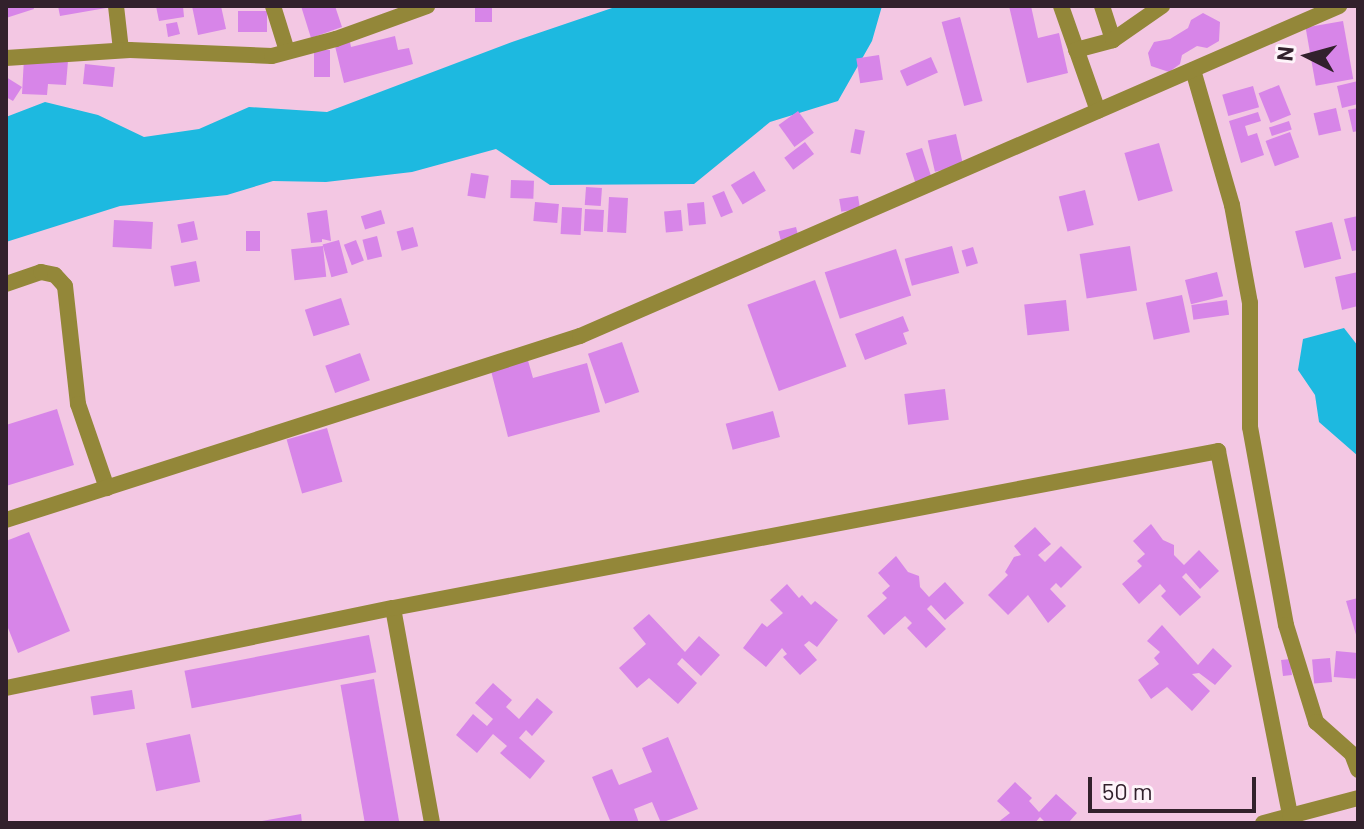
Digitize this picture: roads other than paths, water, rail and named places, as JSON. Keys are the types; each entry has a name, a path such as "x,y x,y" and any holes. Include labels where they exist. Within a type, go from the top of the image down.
{"street":[{"path":"116,6 121,50"},
{"path":"273,6 287,51"},
{"path":"6,58 121,50 272,56 336,39 427,6"},
{"path":"1061,6 1098,111"},
{"path":"1102,6 1113,40"},
{"path":"1076,50 1113,40 1162,6"},
{"path":"6,520 580,336 1339,6"},
{"path":"1193,70 1232,205 1250,303 1250,427 1286,625 1316,722 1352,754 1358,770"},
{"path":"6,284 41,272 55,275 65,286 78,404 107,488"},
{"path":"6,688 393,608 1218,451 1290,816"},
{"path":"393,608 432,823"},
{"path":"1263,823 1358,798"}],"water":[{"path":"618,6 882,6 872,41 838,101 770,122 694,184 550,185 496,149 412,172 326,182 273,181 227,195 120,206 6,242 6,117 45,102 98,115 144,137 199,129 249,107 327,112 512,42"},
{"path":"1344,328 1358,346 1358,456 1319,422 1315,395 1298,370 1303,339"}]}
